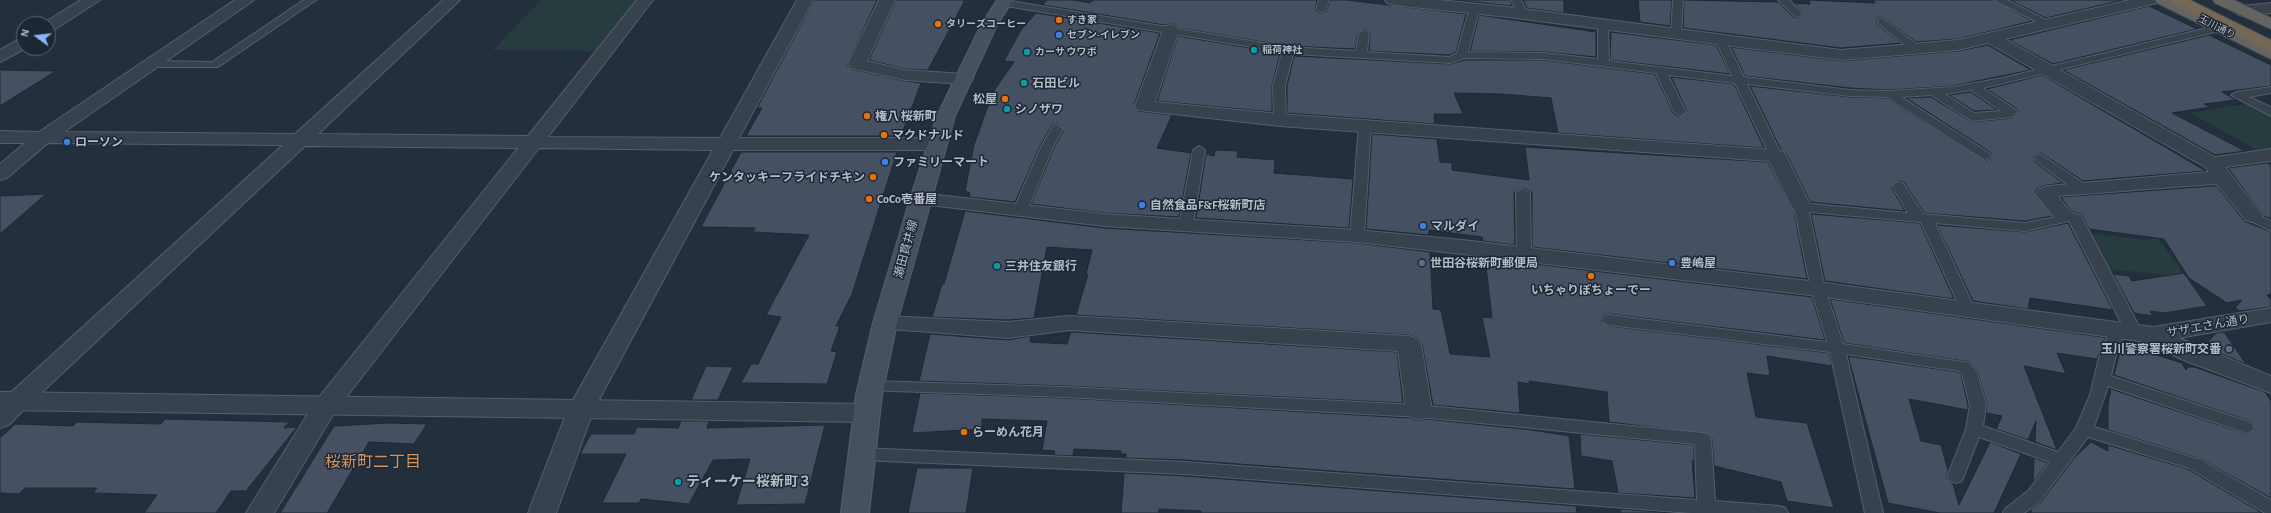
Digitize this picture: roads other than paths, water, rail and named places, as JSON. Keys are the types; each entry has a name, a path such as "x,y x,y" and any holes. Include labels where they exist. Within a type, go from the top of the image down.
{"highway":[{"name":"玉川通り","path":"2163,0 2271,54"},
{"path":"2178,0 2271,47"},
{"path":"2202,0 2270,22"},
{"path":"2221,0 2270,22"}],"main road":[{"name":"瀬田貫井線","path":"855,513 865,413 885,323 936,144 946,116 989,25 1005,2"}],"street":[{"path":"56,22 92,0"},
{"path":"0,174 44,137 246,0"},
{"path":"5,408 452,0"},
{"path":"260,513 325,407 645,0"},
{"path":"542,513 580,409 805,0"},
{"path":"887,0 857,64 905,75 964,79"},
{"path":"1393,0 1474,10 1520,7 1603,24 1841,55 1958,45 2047,23 2151,0"},
{"path":"1171,30 1144,106 1280,120 1776,156 1802,207"},
{"path":"1991,38 2212,163 2252,216"},
{"path":"0,57 16,47"},
{"path":"0,136 726,144 936,144"},
{"path":"2212,163 2271,155"},
{"path":"2061,213 2045,194 2055,190 2213,178 2224,180"},
{"path":"920,199 1104,220 1357,236 1524,254 1818,289 2135,334"},
{"name":"サザエさん通り","path":"2135,334 2271,314"},
{"path":"885,323 1008,330 1069,323 1409,344 1419,411"},
{"name":"サザエさん通り","path":"2135,334 2190,353 2271,385"},
{"path":"5,408 325,407 865,413"}],"lane":[{"path":"153,64 214,65 311,0"},
{"path":"1676,34 1678,0"},
{"path":"1783,0 1798,14"},
{"path":"1999,0 2047,23"},
{"path":"1005,2 1288,50 1450,60 1462,55 1544,56 1738,80 1850,92 1889,94 1933,91 2003,81 2219,28"},
{"path":"1462,55 1474,10"},
{"path":"1882,21 1915,48"},
{"path":"1603,24 1603,63"},
{"path":"1361,54 1364,33"},
{"path":"1720,39 1738,80 1776,156"},
{"path":"1280,120 1279,86 1288,50"},
{"path":"1660,70 1680,112"},
{"path":"1933,91 1972,116 2012,113 1973,86"},
{"path":"2271,90 2237,94 2271,112"},
{"path":"1889,94 1985,156"},
{"path":"1357,236 1365,126"},
{"path":"1020,211 1046,149 1057,129"},
{"path":"1186,225 1199,150"},
{"path":"2040,158 2081,188"},
{"path":"1898,186 1922,218 1968,310"},
{"path":"1523,193 1524,254"},
{"path":"1874,513 1837,348 1818,289 1802,207 2026,227 2064,219 2061,213"},
{"path":"2012,513 2034,496 2060,459 2084,430 2103,379 2110,350 2135,334 2076,218 2061,213"},
{"path":"2252,216 2271,227"},
{"path":"1609,320 1837,348 1964,367 1968,372 1978,405 1974,428 1956,477"},
{"path":"2103,379 2246,427"},
{"path":"871,386 1065,392 1419,411 1557,422 1703,439 1707,510"},
{"path":"1974,428 2060,459"},
{"path":"2084,430 2195,464 2271,508"},
{"path":"861,454 1185,468 1707,510 1779,513"}],"place":[{"name":"すき家","path":"1059,20"},
{"name":"タリーズコーヒー","path":"938,24"},
{"name":"セブン-イレブン","path":"1059,35"},
{"name":"稲荷神社","path":"1254,50"},
{"name":"カーサ ウワボ","path":"1027,52"},
{"name":"石田ビル","path":"1024,83"},
{"name":"松屋","path":"1005,99"},
{"name":"シノザワ","path":"1007,109"},
{"name":"権八 桜新町","path":"867,116"},
{"name":"マクドナルド","path":"884,135"},
{"name":"ローソン","path":"67,142"},
{"name":"ファミリーマート","path":"885,162"},
{"name":"ケンタッキーフライドチキン","path":"873,177"},
{"name":"CoCo壱番屋","path":"869,199"},
{"name":"自然食品F&F桜新町店","path":"1142,205"},
{"name":"マルダイ","path":"1423,226"},
{"name":"世田谷桜新町郵便局","path":"1422,263"},
{"name":"豊嶋屋","path":"1672,263"},
{"name":"三井住友銀行","path":"997,266"},
{"name":"いちゃりぽちょーでー","path":"1591,276"},
{"name":"玉川警察署桜新町交番","path":"2229,349"},
{"name":"らーめん花月","path":"964,432"},
{"name":"ティーケー桜新町３","path":"678,482"}],"district":[{"name":"桜新町二丁目","path":"373,462"}]}
